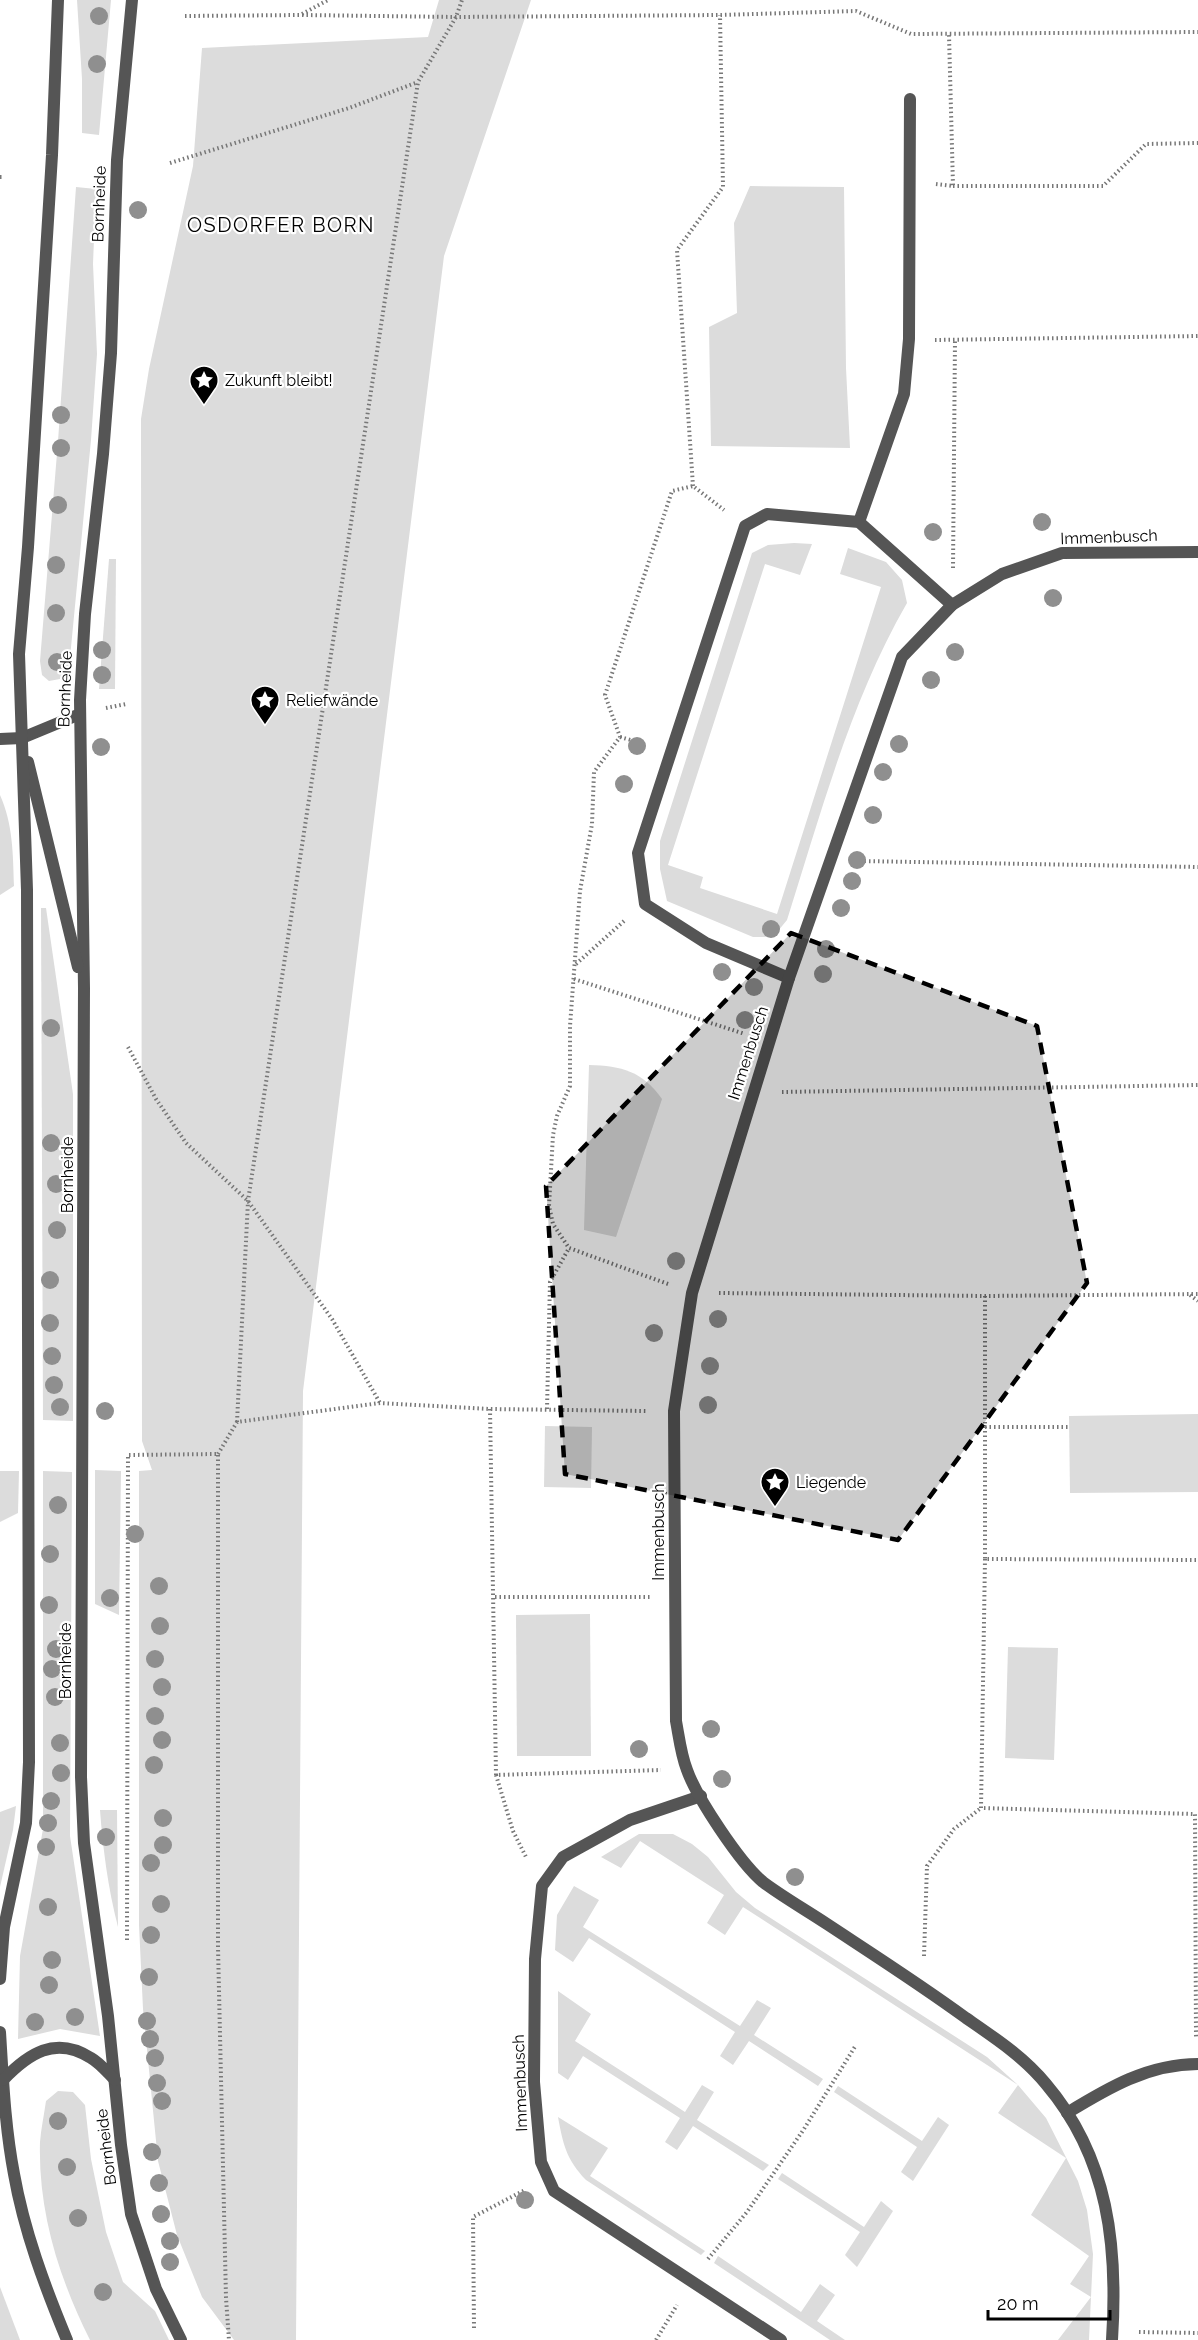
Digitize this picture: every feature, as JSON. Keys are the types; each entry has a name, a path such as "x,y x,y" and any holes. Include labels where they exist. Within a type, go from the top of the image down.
{"street":[{"path":"0,1979 4,1927 26,1823 29,1762 27,890 19,654 28,547 50,191 58,0"},
{"name":"Bornheide","path":"132,0 117,160 111,353 103,454 85,614 80,714 84,988 81,1777 84,1843 131,2214 156,2289 182,2340"},
{"path":"859,522 904,394 909,339 910,99"},
{"path":"789,978 706,943 645,904 638,853 746,526 767,514 859,522 952,605"},
{"name":"Immenbusch","path":"1112,2336 1114,2267 1111,2229 1102,2188 1083,2142 1067,2113 1046,2084 1014,2052 923,1987 762,1881 734,1849 700,1796 687,1770 676,1721 674,1411 692,1293 752,1093 789,978 902,657 952,605 1002,574 1062,553 1198,552"},
{"path":"0,739 22,738 80,714"},
{"path":"22,738 84,988"},
{"path":"542,1886 563,1857 630,1820 700,1796"},
{"name":"Immenbusch","path":"542,1886 535,1959 534,2082 541,2162 554,2192 781,2340"},
{"path":"0,2032 4,2111 14,2176 30,2243 67,2340"},
{"path":"3,2080 31,2055 52,2048 70,2048 92,2058 115,2080"},
{"path":"1067,2113 1108,2088 1136,2076 1160,2068 1198,2064"}],"path":[{"path":"302,15 328,0"},
{"path":"229,2340 226,2298 218,1947 218,1454 237,1422 248,1201 418,82 456,17 462,0"},
{"path":"185,16 456,17 720,15 856,11 911,34 1198,32"},
{"path":"720,15 723,187 676,250 693,486 746,526"},
{"path":"950,35 953,186"},
{"path":"170,163 349,108 418,82"},
{"path":"911,183 953,186 1102,186 1146,144 1198,143"},
{"path":"909,339 1198,336"},
{"path":"952,605 956,340"},
{"path":"693,486 672,491 605,696 620,737 594,772 592,824 580,891 570,1026 570,1086 553,1135 549,1206 553,1224 569,1248 692,1293 985,1296 1198,1294"},
{"path":"830,861 1198,867"},
{"path":"575,964 645,904"},
{"path":"574,979 769,1042"},
{"path":"128,1047 156,1099 186,1143 248,1201 332,1319 380,1403"},
{"path":"752,1093 1198,1085"},
{"path":"547,1409 550,1282 569,1248"},
{"path":"1190,1294 1198,1301"},
{"path":"981,1808 985,1559 985,1296"},
{"path":"237,1422 380,1403 490,1409 674,1411"},
{"path":"490,1409 495,1597 496,1774 513,1831 542,1886"},
{"path":"985,1427 1069,1427"},
{"path":"128,1943 128,1455 218,1454"},
{"path":"985,1559 1198,1560"},
{"path":"495,1597 675,1597"},
{"path":"496,1774 687,1770"},
{"path":"923,1987 927,1866 954,1829 981,1808 1195,1814 1196,2038"},
{"path":"656,2340 692,2281 733,2226 747,2212 804,2129 856,2045"},
{"path":"474,2328 473,2217 548,2178"},
{"path":"1112,2336 1198,2333"}],"highlighted area":[{"path":"791,933 1037,1026 1087,1283 898,1540 565,1474 546,1186"}],"shaded area":[{"path":"77,0 111,0 99,135 82,133 82,79"},
{"path":"439,0 531,0 444,256 303,1391 296,2340 234,2340 202,2297 177,2235 158,2161 143,2009 139,1925 139,1471 152,1470 142,1441 141,419 149,369 193,166 202,48 428,37"},
{"path":"750,186 844,187 846,368 850,448 711,446 709,327 737,313 734,223"},
{"path":"76,187 96,189 93,264 97,354 69,668 60,679 49,681 42,675 40,661"},
{"path":"812,544 800,575 765,564 668,865 703,877 700,888 777,914 881,587 840,574 848,548 886,562 902,580 907,603 869,679 838,758 787,920 773,937 753,937 667,901 660,869 660,841 752,553 768,545"},
{"path":"109,559 116,559 115,689 99,689"},
{"path":"0,795 10,828 14,886 0,895"},
{"path":"41,908 46,908 73,1094 73,1421 43,1420"},
{"path":"589,1065 612,1067 639,1076 662,1099 616,1237 584,1230"},
{"path":"1198,1414 1198,1492 1070,1493 1069,1416"},
{"path":"545,1426 592,1427 591,1488 544,1487"},
{"path":"95,1470 121,1471 119,1615 95,1604"},
{"path":"0,1471 19,1471 18,1513 0,1522"},
{"path":"43,1471 72,1472 70,1836 100,2036 60,2029 18,2039 20,1956 43,1829"},
{"path":"590,1614 591,1756 517,1756 516,1615"},
{"path":"1008,1647 1058,1648 1054,1760 1005,1758"},
{"path":"16,1806 13,1830 0,1887 0,1812"},
{"path":"100,1810 117,1810 118,1927 106,1869"},
{"path":"639,1834 673,1834 692,1844 708,1857 736,1892 755,1908 987,2057 1018,2085 743,1907 725,1935 707,1923 724,1895 640,1841 621,1868 601,1857"},
{"path":"574,1886 599,1900 583,1927 740,2026 757,2000 771,2008 754,2035 823,2079 818,2086 749,2041 733,2065 720,2056 735,2032 589,1938 573,1962 555,1950 557,1915"},
{"path":"558,1991 591,2014 575,2041 685,2112 702,2085 714,2092 697,2120 769,2165 763,2171 693,2126 677,2150 665,2142 680,2118 583,2056 568,2080 558,2073"},
{"path":"1018,2085 1046,2118 1078,2181 1087,2210 1093,2254 1091,2297 1070,2284 1089,2256 1031,2215 1066,2158 998,2113"},
{"path":"838,2086 922,2141 938,2117 949,2125 913,2181 901,2172 917,2147 834,2092"},
{"path":"58,2091 73,2092 85,2105 91,2159 106,2232 123,2282 155,2311 169,2340 90,2340 79,2317 53,2244 40,2168 40,2142 46,2101"},
{"path":"558,2117 608,2148 590,2176 705,2251 701,2255 586,2180 566,2151"},
{"path":"782,2173 864,2227 881,2201 893,2211 857,2267 845,2255 860,2232 778,2179"},
{"path":"718,2256 801,2312 820,2284 835,2295 817,2321 845,2340 830,2340 714,2263"},
{"path":"0,2287 20,2340 0,2340"},
{"path":"1091,2297 1089,2340 1058,2340"}],"place":[{"name":"Zukunft bleibt!","path":"204,406"},
{"name":"Reliefwände","path":"265,726"},
{"name":"Liegende","path":"775,1508"}],"district":[{"name":"OSDORFER BORN","path":"281,225"}]}
